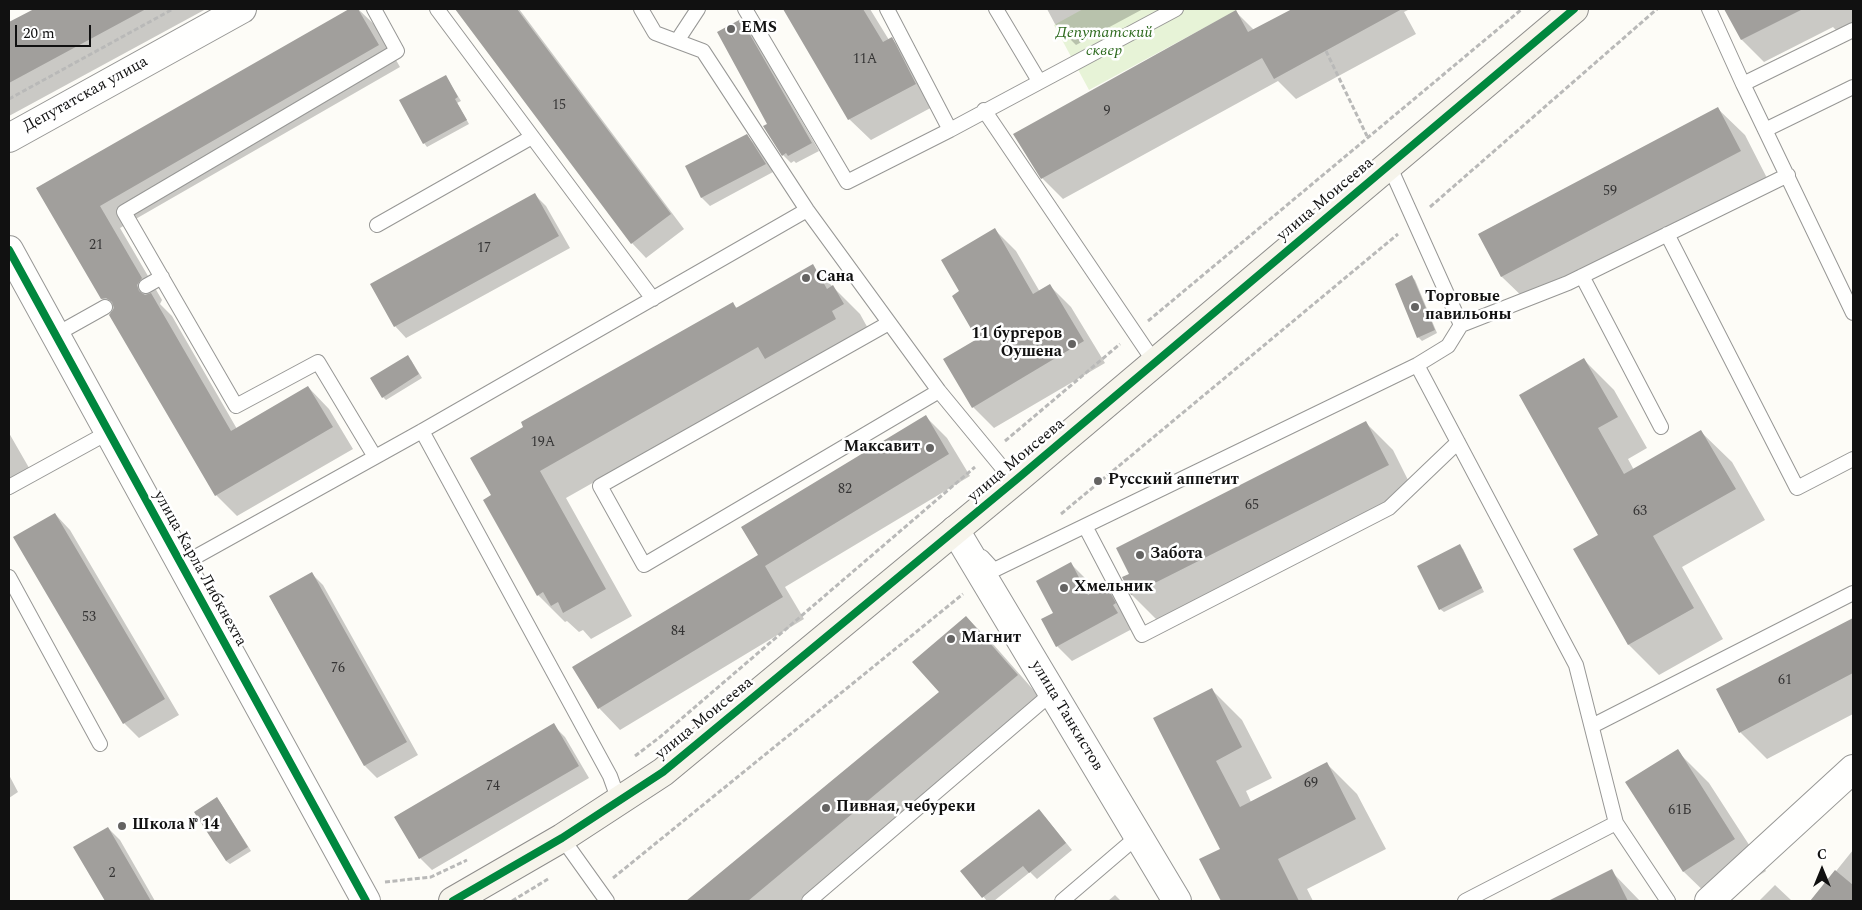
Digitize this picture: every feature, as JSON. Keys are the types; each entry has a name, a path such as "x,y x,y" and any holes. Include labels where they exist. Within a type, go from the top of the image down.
{"street":[{"name":"Депутатская улица","path":"9,138 242,9"},
{"name":"улица Моисеева","path":"452,901 562,838 663,772 1014,482 1574,9"},
{"name":"улица Карла Либкнехта","path":"9,250 361,893"},
{"name":"улица Танкистов","path":"955,530 1177,901"},
{"path":"1708,901 1852,773"}],"lane":[{"path":"374,9 397,51 124,212 236,406 318,362 375,457"},
{"path":"437,9 653,299"},
{"path":"641,9 655,33 703,51 807,210 939,391 1014,482"},
{"path":"677,41 698,9"},
{"path":"746,9 847,182 950,130 984,110 1176,9"},
{"path":"887,9 950,130"},
{"path":"996,9 1039,81"},
{"path":"1709,9 1853,313"},
{"path":"1743,84 1853,30"},
{"path":"1765,130 1853,87"},
{"path":"984,110 1155,362"},
{"path":"377,225 532,136"},
{"path":"1389,165 1461,325"},
{"path":"955,530 994,570 1417,366 1448,346 1461,325 1582,276 1788,175"},
{"path":"182,565 422,431 807,210"},
{"path":"1667,234 1797,488 1853,459"},
{"path":"1582,276 1661,428"},
{"path":"146,286 162,277"},
{"path":"55,335 105,307"},
{"path":"889,323 600,486 644,565 939,391"},
{"path":"1417,366 1576,665 1616,822 1668,901"},
{"path":"422,431 610,776 619,801"},
{"path":"9,487 108,432"},
{"path":"1085,526 1142,635 1389,508 1458,442"},
{"path":"9,576 100,744"},
{"path":"1592,726 1853,593"},
{"path":"809,901 1052,693"},
{"path":"1465,901 1616,822"},
{"path":"1062,901 1138,836"},
{"path":"562,838 607,901"}],"path":[{"path":"9,99 173,9"},
{"path":"610,776 660,737 990,454 1367,136 1522,9"},
{"path":"1055,519 1414,220 1657,9"},
{"path":"1326,50 1367,136"},
{"path":"599,890 983,578"},
{"path":"361,893 431,876 474,856"}],"green space":[{"name":"Депутатский сквер","path":"1083,9 1239,9 1089,90 1054,25"}],"building":[{"path":"34,9 146,9 9,83 9,22"},
{"path":"349,9 358,9 379,45 100,206 142,278 137,285 139,291 145,295 151,293 231,431 308,386 333,427 215,496 109,315 114,308 112,302 106,298 101,299 36,188"},
{"path":"455,9 517,9 671,214 631,244"},
{"path":"783,9 863,9 883,42 892,37 916,84 848,120"},
{"path":"1292,9 1402,9 1274,79 1262,58 1041,179 1013,134 1236,10 1248,32"},
{"path":"1724,9 1803,9 1741,40"},
{"path":"741,19 812,143 788,156 786,153 782,156 763,126 767,124 717,32"},
{"path":"446,75 458,97 455,99 467,120 423,144 399,100"},
{"path":"1718,107 1741,151 1501,277 1478,234"},
{"path":"747,134 766,164 701,198 685,166"},
{"path":"535,193 559,236 394,327 370,284"},
{"path":"995,228 1033,294 1050,284 1084,341 972,408 943,359 977,339 952,296 959,291 941,260"},
{"path":"813,264 827,289 833,285 844,304 832,311 836,319 765,359 758,347 540,471 606,589 563,613 558,602 551,606 543,592 537,596 483,500 491,495 470,458 523,427 521,422 733,302 736,308"},
{"name":"Торговые павильоны","path":"1412,275 1435,330 1417,338 1395,284"},
{"path":"408,355 419,374 382,398 370,378"},
{"path":"1584,358 1618,417 1598,428 1624,474 1701,430 1736,489 1653,536 1694,608 1628,645 1573,549 1598,535 1519,395"},
{"path":"926,415 949,454 765,566 783,597 598,709 572,667 758,555 741,527"},
{"path":"1366,421 1389,465 1131,595 1122,577 1129,574 1116,548"},
{"path":"55,513 165,699 123,724 13,537"},
{"path":"1460,544 1482,588 1439,610 1417,566"},
{"path":"1071,562 1088,595 1106,585 1116,603 1113,605 1118,613 1056,647 1041,619 1053,613 1036,581"},
{"path":"312,572 407,742 364,766 269,596"},
{"path":"966,616 1018,675 748,901 686,901 939,692 912,662"},
{"path":"1853,618 1853,673 1739,733 1716,689"},
{"path":"1212,688 1242,747 1216,761 1240,807 1327,762 1356,819 1278,859 1299,901 1221,901 1199,859 1220,849 1153,718"},
{"path":"554,723 579,766 419,859 394,817"},
{"path":"1678,749 1735,839 1683,872 1625,782"},
{"path":"217,797 248,847 226,861 194,812"},
{"path":"1039,809 1066,843 1029,873 1023,866 982,898 960,871"},
{"path":"108,827 151,901 105,901 73,847"},
{"path":"1612,869 1628,901 1548,901"},
{"path":"1835,870 1853,885 1853,901 1810,901"}],"cycle path":[{"path":"453,901 562,838 663,772 1017,479 1574,9"},
{"path":"9,250 366,901"}],"place":[{"name":"EMS","path":"731,29"},
{"name":"Сана","path":"806,278"},
{"name":"Торговые павильоны","path":"1415,307"},
{"name":"11 бургеров Оушена","path":"1072,344"},
{"name":"Максавит","path":"930,448"},
{"name":"Русский аппетит","path":"1098,481"},
{"name":"Забота","path":"1140,555"},
{"name":"Хмельник","path":"1064,588"},
{"name":"Магнит","path":"951,639"},
{"name":"Пивная, чебуреки","path":"826,808"},
{"name":"Школа № 14","path":"122,826"}]}
